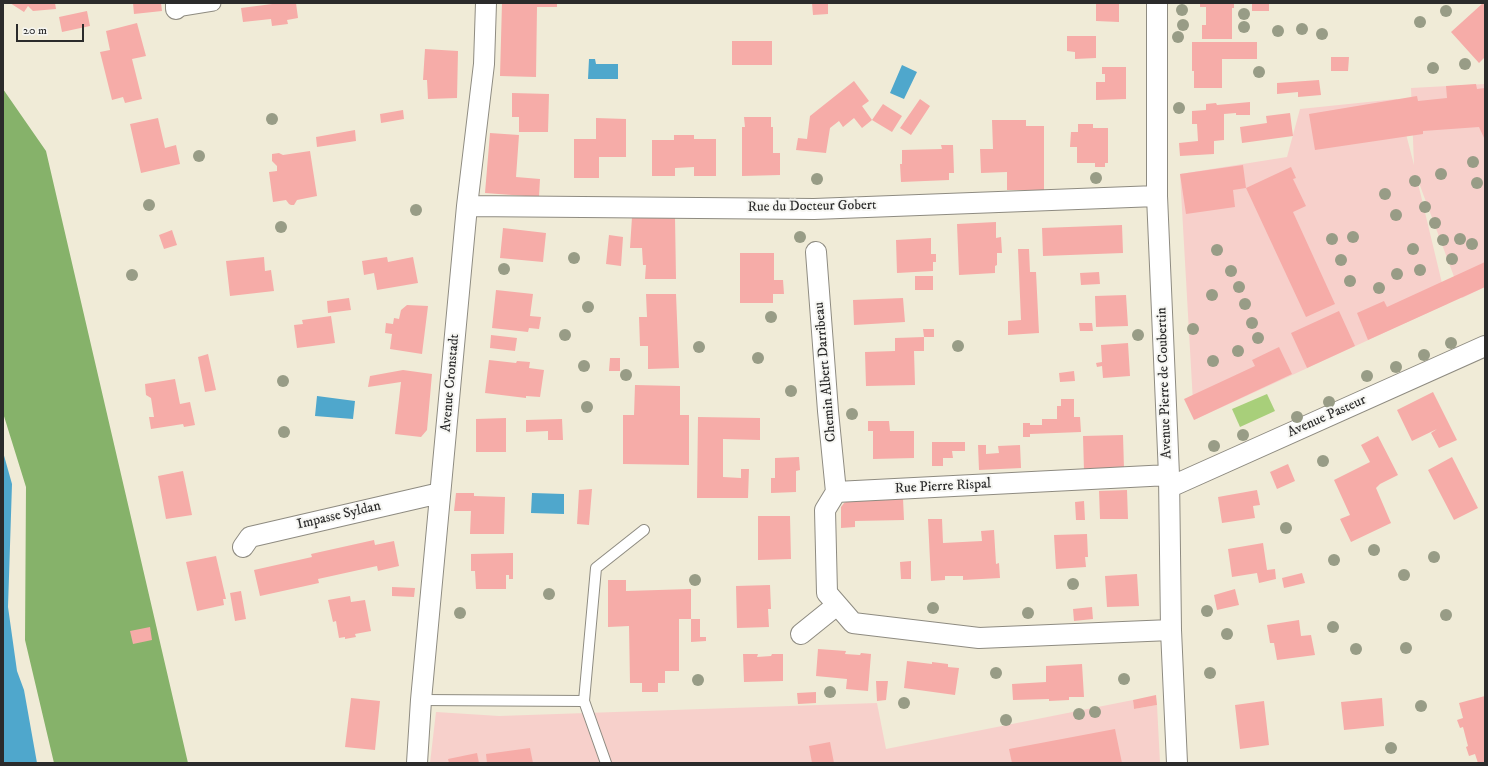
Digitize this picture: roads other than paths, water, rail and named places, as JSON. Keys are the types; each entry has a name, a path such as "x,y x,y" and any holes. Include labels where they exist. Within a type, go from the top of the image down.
{"street":[{"path":"176,6 213,3"},
{"name":"Avenue Cronstadt","path":"417,763 421,700 467,206 484,64 486,3"},
{"name":"Avenue Pierre de Coubertin","path":"1157,3 1157,196 1169,481 1171,630 1177,763"},
{"name":"Rue du Docteur Gobert","path":"467,206 814,209 1157,196"},
{"name":"Chemin Albert Darribeau","path":"816,252 828,411 836,492"},
{"name":"Avenue Pasteur","path":"1169,481 1485,346"},
{"name":"Rue Pierre Rispal","path":"836,492 1169,481"},
{"path":"836,492 824,510 827,593 853,623 979,638 1171,630"},
{"name":"Impasse Syldan","path":"243,546 250,536 440,493"},
{"path":"801,634 837,605"}],"lane":[{"path":"606,763 584,701 596,568 644,530"},
{"path":"421,700 584,701"}],"water":[{"path":"589,59 595,59 596,64 618,64 618,79 588,79"},
{"path":"902,65 917,72 904,99 890,93"},
{"path":"317,396 355,401 353,419 315,416"},
{"path":"3,452 12,484 8,607 17,671 24,690 37,763 3,763"},
{"path":"532,493 564,494 564,514 531,513"}]}
